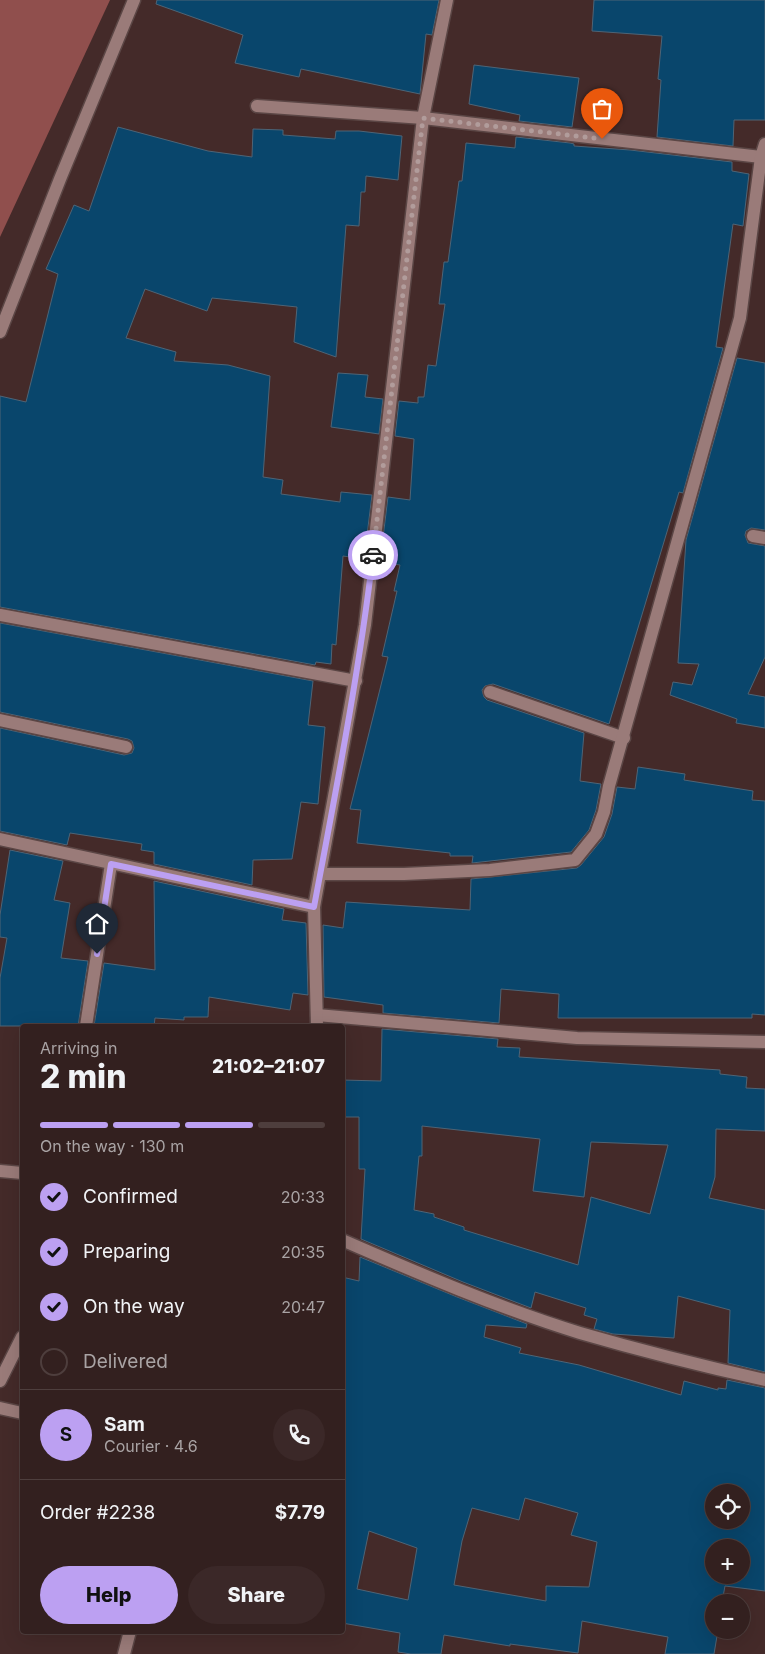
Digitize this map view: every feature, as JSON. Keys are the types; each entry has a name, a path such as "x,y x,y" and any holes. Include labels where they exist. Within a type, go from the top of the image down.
{"street":[{"path":"0,332 60,179 134,0"},
{"path":"447,0 423,118 366,615 356,681 314,907 317,1021 577,1038 765,1042"},
{"path":"257,106 423,118 761,157"},
{"path":"320,874 404,874 490,870 575,860 596,834 604,812 740,318 761,157 765,144"},
{"path":"0,615 356,681"},
{"path":"490,692 624,738"},
{"path":"0,720 126,747"},
{"path":"0,839 314,907"},
{"path":"86,1024 111,864"},
{"path":"0,1171 20,1173"},
{"path":"345,1241 445,1284 579,1332 682,1362 765,1380"},
{"path":"0,1381 20,1341"},
{"path":"0,1408 20,1413"},
{"path":"124,1654 129,1634"}],"shaded area":[{"path":"0,0 110,0 0,237"}],"building":[{"path":"157,0 439,0 432,35 426,34 420,94 301,69 299,77 235,63 243,35 156,4"},
{"path":"594,0 765,0 765,120 734,120 733,146 657,137 661,80 658,79 662,36 592,31"},
{"path":"474,65 579,78 572,127 519,121 520,115 469,104"},
{"path":"118,127 208,151 252,157 253,129 283,130 283,135 335,139 336,131 359,131 402,136 398,180 366,176 365,192 361,192 359,226 346,225 336,357 294,342 297,307 212,298 207,311 145,289 126,338 176,352 174,361 228,365 270,376 263,477 283,480 281,494 340,502 341,492 372,495 364,559 343,556 336,645 332,644 331,664 316,662 315,665 0,607 0,396 26,402 58,274 46,269 74,205 89,211"},
{"path":"516,137 570,143 574,144 574,146 630,150 732,162 732,171 749,174 743,226 733,224 716,347 723,348 683,493 679,492 609,724 493,684 485,686 482,690 487,700 584,733 580,781 601,784 596,810 589,830 571,852 472,863 473,856 450,856 450,853 357,843 361,810 350,809 388,657 382,656 397,591 394,591 400,565 380,562 388,497 410,500 414,439 395,436 399,401 418,403 418,397 424,397 428,365 436,366 445,304 439,304 444,262 448,262 459,181 462,181 466,143 515,148"},
{"path":"737,358 765,363 765,530 751,528 746,531 745,535 748,543 765,546 765,657 748,694 765,697 765,728 736,723 737,719 670,695 673,682 692,685 699,664 678,663 686,540"},
{"path":"338,373 368,375 365,397 383,399 379,434 331,427"},
{"path":"0,623 313,681 308,725 325,727 318,804 301,802 292,859 253,860 252,885 154,864 154,852 141,850 142,844 70,833 67,845 0,831 0,728 124,755 132,753 134,748 132,741 128,739 0,712"},
{"path":"638,767 685,774 684,780 753,791 752,800 765,801 765,1015 752,1014 752,1018 558,1018 559,994 501,989 499,1023 383,1013 383,1005 324,997 323,925 343,928 346,902 470,910 471,879 577,868 604,837 612,814 617,787 635,789"},
{"path":"10,850 63,861 54,900 70,903 61,958 88,961 78,1024 0,1026 0,978 7,938 0,937 0,915"},
{"path":"154,881 284,909 282,920 306,923 308,995 293,993 290,1010 209,997 208,1017 184,1017 184,1020 155,1018 154,1024 94,1024 104,963 155,970"},
{"path":"382,1029 498,1039 497,1047 520,1048 519,1057 720,1070 720,1074 747,1077 746,1088 765,1089 765,1131 716,1129 715,1177 709,1198 765,1210 765,1372 728,1363 730,1310 678,1296 674,1338 613,1334 594,1329 597,1319 584,1315 586,1308 535,1292 531,1308 361,1239 365,1169 359,1169 359,1117 345,1117 345,1080 381,1081","holes":["422,1126 540,1139 533,1191 584,1197 591,1142 668,1145 650,1214 591,1197 578,1265 464,1230 464,1227 434,1217 434,1214 414,1210 419,1156 422,1156"]},
{"path":"360,1257 527,1324 526,1328 486,1325 484,1337 521,1348 519,1353 579,1365 681,1395 684,1381 718,1390 718,1388 726,1389 727,1380 765,1388 765,1591 725,1586 724,1594 705,1594 705,1639 716,1639 714,1654 665,1654 668,1637 582,1621 578,1653 510,1644 510,1646 444,1635 441,1654 411,1654 398,1652 400,1633 345,1624 345,1278 359,1281","holes":["525,1498 578,1513 571,1535 597,1542 589,1587 546,1586 546,1601 454,1585 462,1541 472,1508 519,1520","369,1531 417,1548 408,1600 357,1589"]}],"way so far":[{"path":"373,555 423,118 602,139"}],"route":[{"path":"97,954 111,864 314,907 356,681 373,555"}]}
